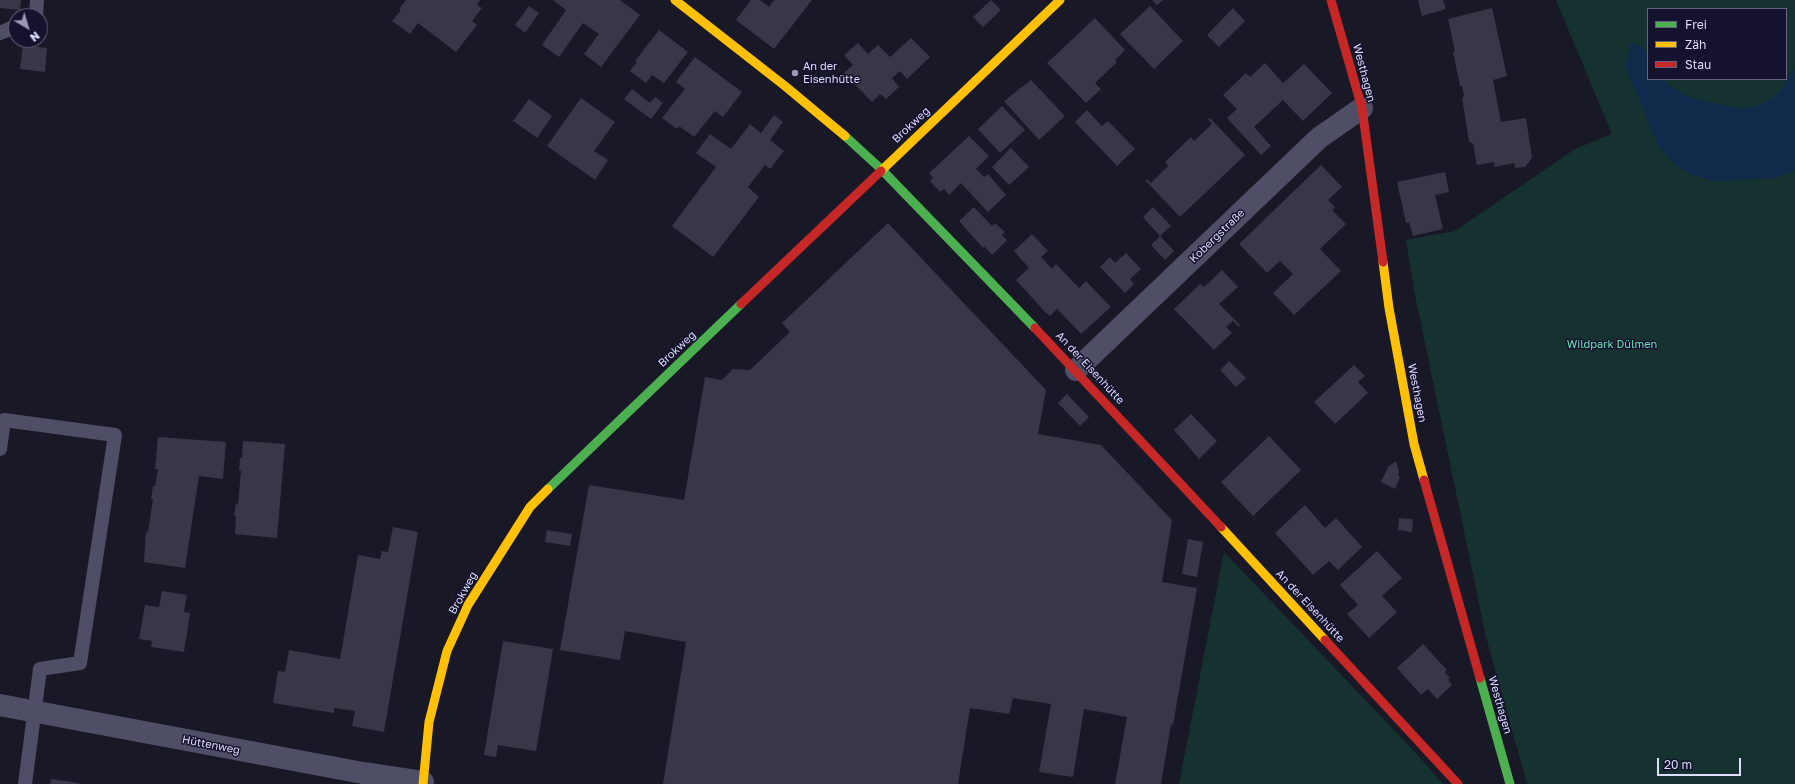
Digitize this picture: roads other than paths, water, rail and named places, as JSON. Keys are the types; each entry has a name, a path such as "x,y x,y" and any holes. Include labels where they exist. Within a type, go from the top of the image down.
{"street":[{"name":"An der Eisenhütte","path":"675,0 791,91 858,147 881,169 1076,370 1458,784"},
{"name":"Brokweg","path":"426,783 429,722 448,651 468,605 530,507 881,169 1060,0"},
{"name":"Westhagen","path":"1331,0 1362,108 1389,308 1414,444 1510,784"},
{"name":"Kobergstraße","path":"1076,370 1320,138 1362,108"},
{"name":"Hüttenweg","path":"0,705 36,711 362,779 426,783"}],"lane":[{"path":"0,449 4,420 115,435 80,663 40,669 36,711 24,784"}],"water":[{"path":"1631,43 1643,47 1647,53 1647,80 1664,80 1669,85 1692,98 1743,109 1757,106 1770,100 1781,90 1795,68 1795,171 1774,178 1715,181 1693,175 1674,164 1658,145 1625,66"}],"place":[{"name":"An der Eisenhütte","path":"795,73"}],"park label":[{"name":"Wildpark Dülmen","path":"1612,345"}]}
